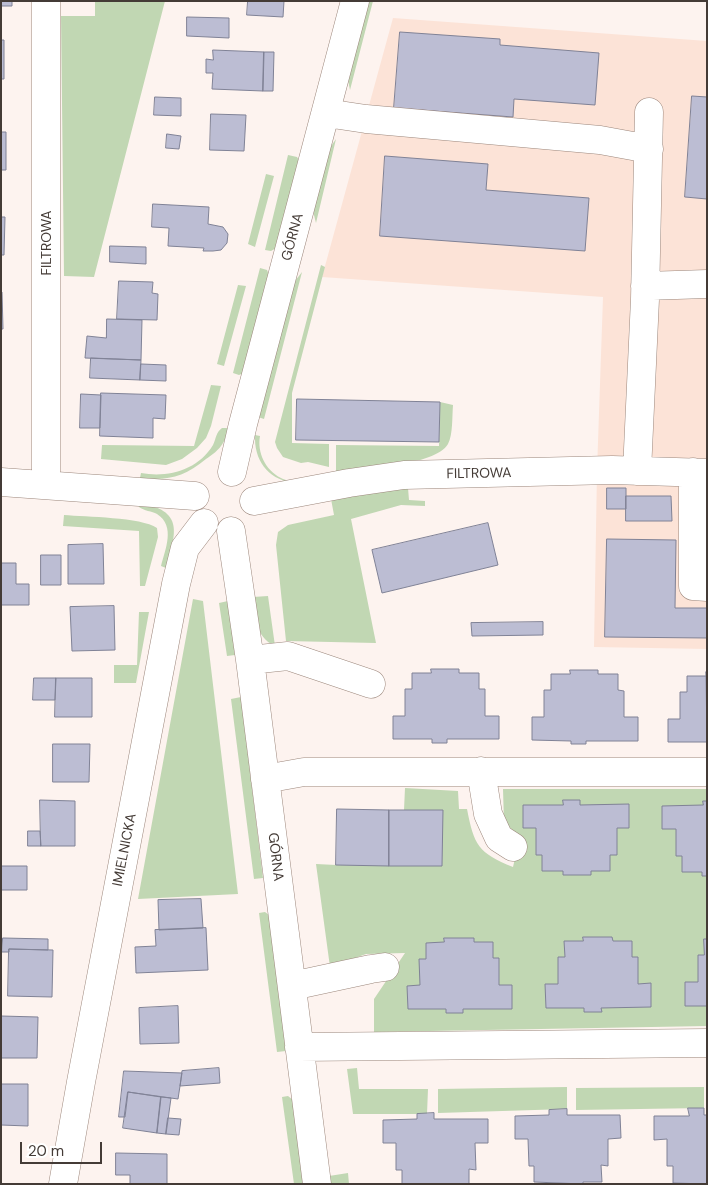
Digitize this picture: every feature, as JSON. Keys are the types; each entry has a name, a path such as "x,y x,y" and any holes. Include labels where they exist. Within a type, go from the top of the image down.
{"street":[{"name":"FILTROWA","path":"46,1 46,484"},
{"name":"GÓRNA","path":"232,472 355,1"},
{"path":"326,112 366,119 600,140 648,148"},
{"path":"624,471 646,286 650,112"},
{"path":"646,286 707,284"},
{"name":"FILTROWA","path":"254,501 349,483 404,475 624,471 700,473"},
{"path":"232,472 241,476 248,483 252,491 254,508 243,525 231,531 221,531 204,523 196,511 195,496 202,482 208,476 215,473 232,472"},
{"path":"700,473 693,586 707,587"},
{"path":"1,482 195,496"},
{"name":"IMIELNICKA","path":"64,1184 80,1082 176,584 185,548 204,523"},
{"name":"GÓRNA","path":"231,531 250,660 317,1184"},
{"path":"250,660 288,656 371,684"},
{"path":"265,779 304,772 707,772"},
{"path":"481,772 488,814 499,838 513,847"},
{"path":"292,986 385,967"},
{"path":"300,1047 707,1043"}],"shaded area":[{"path":"393,18 707,41 707,649 594,647 597,471 603,297 322,277"}],"green space":[{"path":"95,1 165,1 94,277 64,276 61,16 95,16"},
{"path":"366,1 373,1 350,90 348,80"},
{"path":"336,139 316,223 313,211 327,152"},
{"path":"288,155 297,157 300,162 278,247 271,251 265,250"},
{"path":"266,174 274,176 255,247 248,244"},
{"path":"321,265 325,267 292,393 292,443 329,444 329,467 308,462 301,463 283,457 275,442"},
{"path":"260,268 267,270 269,275 244,373 239,375 233,373"},
{"path":"302,272 264,419 258,417 295,281"},
{"path":"238,285 246,286 224,366 217,364"},
{"path":"211,385 221,386 211,426 206,438 197,448 182,459 166,465 101,459 102,445 194,446"},
{"path":"440,402 453,405 450,440 440,451 413,462 379,468 336,472 336,445 439,446"},
{"path":"222,428 228,428 226,438 221,446 190,470 167,478 140,478 141,473 172,473 191,466 207,454"},
{"path":"255,435 260,436 259,442 263,460 275,475 292,483 276,477 264,466 257,452"},
{"path":"408,488 409,500 425,501 425,506 401,505 351,519 376,643 286,641 276,545 278,532 288,525 334,515 331,499"},
{"path":"138,503 153,506 164,511 170,517 174,534 166,568 161,566 168,538 166,525 157,514 139,507"},
{"path":"64,515 126,520 149,524 157,528 158,537 145,586 140,586 139,531 63,526"},
{"path":"268,596 275,646 263,637 256,619 253,597"},
{"path":"193,599 203,601 238,894 138,899"},
{"path":"228,601 235,655 227,656 219,603"},
{"path":"139,612 149,612 136,683 114,683 114,665 137,665"},
{"path":"241,697 263,878 254,879 231,699"},
{"path":"405,788 458,791 459,809 467,809 472,831 479,846 492,857 513,867 520,837 504,822 503,789 707,789 707,1026 374,1032 374,999 405,953 366,954 330,967 316,864 336,865 442,810 404,810"},
{"path":"265,912 269,915 286,1051 277,1052 259,913"},
{"path":"357,1068 359,1089 428,1089 427,1114 353,1114 347,1069"},
{"path":"567,1087 567,1109 438,1113 438,1089"},
{"path":"704,1087 704,1108 576,1110 576,1088"},
{"path":"288,1096 293,1100 303,1184 294,1184 282,1097"},
{"path":"348,1173 349,1184 330,1184 329,1176"}],"building":[{"path":"1,1 12,1 12,6 1,6"},
{"path":"248,1 284,1 283,17 247,15"},
{"path":"187,17 229,18 229,38 187,36"},
{"path":"400,32 500,39 500,45 599,53 595,105 514,99 513,117 394,108"},
{"path":"1,40 4,40 4,79 1,79"},
{"path":"213,50 264,52 263,91 212,89 213,73 206,73 206,59 213,60"},
{"path":"264,52 274,52 273,91 263,91"},
{"path":"692,96 707,97 707,199 685,197"},
{"path":"155,97 181,98 181,116 154,115"},
{"path":"211,114 246,115 244,151 210,150"},
{"path":"1,132 6,132 6,170 1,170"},
{"path":"167,134 181,136 179,149 166,148"},
{"path":"385,156 488,164 486,190 589,198 585,251 380,236"},
{"path":"153,204 209,207 208,224 223,227 228,234 227,243 221,250 213,251 203,251 204,248 168,246 169,228 152,227"},
{"path":"1,217 5,217 4,255 1,255"},
{"path":"110,246 146,247 146,264 110,262"},
{"path":"119,281 153,282 152,293 158,294 157,320 117,319"},
{"path":"2,292 3,329 1,329"},
{"path":"107,319 142,320 141,360 85,358 87,336 106,338"},
{"path":"91,358 141,360 140,380 90,378"},
{"path":"141,364 166,365 166,381 140,380"},
{"path":"101,393 166,395 165,419 153,418 153,438 100,436"},
{"path":"81,394 101,395 100,428 80,428"},
{"path":"297,399 440,402 439,442 296,440"},
{"path":"607,488 626,488 626,509 607,509"},
{"path":"626,496 671,496 672,521 626,521"},
{"path":"488,523 498,565 382,593 372,550"},
{"path":"607,539 676,540 675,608 707,608 707,638 605,637"},
{"path":"103,544 104,584 68,584 68,545"},
{"path":"41,555 61,555 61,585 41,585"},
{"path":"1,563 16,563 16,584 29,584 29,605 1,605"},
{"path":"114,606 115,650 72,651 70,607"},
{"path":"543,622 543,635 472,636 471,623"},
{"path":"431,669 459,669 459,673 479,673 479,689 485,689 485,716 499,716 499,739 447,739 447,743 432,743 432,739 393,739 393,716 405,716 405,689 412,689 412,673 431,673"},
{"path":"570,670 598,670 598,674 618,674 618,690 624,691 624,717 638,717 638,741 586,741 586,744 571,744 571,741 532,740 532,717 544,717 544,690 551,690 551,674 570,674"},
{"path":"706,672 707,742 668,742 668,719 680,719 680,692 687,692 687,676 706,676"},
{"path":"34,678 56,678 55,700 33,700"},
{"path":"56,678 92,678 92,717 55,717"},
{"path":"53,744 90,744 89,782 53,782"},
{"path":"40,800 75,801 75,846 41,846"},
{"path":"563,800 580,800 580,805 629,804 629,828 617,828 617,855 610,855 610,871 591,871 591,875 563,875 563,871 542,871 542,855 536,855 536,828 523,828 523,805 563,805"},
{"path":"703,801 707,801 707,876 702,876 702,872 682,872 682,856 676,856 676,829 662,829 662,806 703,805"},
{"path":"337,809 389,810 389,866 336,865"},
{"path":"389,810 443,810 442,866 389,866"},
{"path":"28,831 40,831 41,846 28,846"},
{"path":"1,866 27,866 27,890 1,890"},
{"path":"201,899 203,928 159,930 158,900"},
{"path":"206,928 208,970 136,973 135,947 156,946 155,930"},
{"path":"583,937 612,937 613,941 632,941 632,957 638,957 638,984 651,983 651,1007 601,1008 602,1012 584,1012 584,1008 546,1008 545,984 558,984 558,957 565,957 564,941 583,941"},
{"path":"3,938 48,939 48,950 9,949 9,952 2,952"},
{"path":"444,938 474,938 474,942 493,942 493,958 499,958 499,985 512,985 512,1009 463,1009 463,1013 446,1013 446,1009 408,1009 407,986 420,985 419,959 426,959 426,943 444,942"},
{"path":"704,939 707,939 707,1006 685,1006 685,982 698,982 698,955 704,955"},
{"path":"9,949 53,950 52,997 8,996"},
{"path":"178,1006 179,1043 140,1044 139,1008"},
{"path":"1,1016 38,1017 37,1058 1,1058"},
{"path":"219,1068 220,1083 180,1086 182,1071"},
{"path":"124,1071 182,1073 178,1099 128,1092 125,1117 119,1117"},
{"path":"1,1084 28,1084 28,1126 1,1125"},
{"path":"128,1092 161,1097 157,1133 123,1128"},
{"path":"161,1097 171,1098 166,1134 157,1133"},
{"path":"688,1108 704,1108 704,1115 707,1115 707,1184 673,1183 673,1166 667,1166 667,1139 654,1140 654,1116 689,1116"},
{"path":"567,1109 567,1115 620,1115 621,1138 608,1139 608,1166 601,1165 602,1182 583,1182 583,1184 534,1182 534,1166 529,1166 528,1139 515,1139 515,1116 549,1115 549,1110"},
{"path":"434,1113 434,1119 488,1119 488,1143 475,1143 476,1170 469,1169 469,1184 402,1184 402,1170 396,1170 396,1143 383,1143 383,1120 417,1119 417,1114"},
{"path":"168,1118 181,1119 179,1135 166,1134"},
{"path":"116,1153 167,1154 167,1184 130,1184 130,1175 116,1175"}]}
